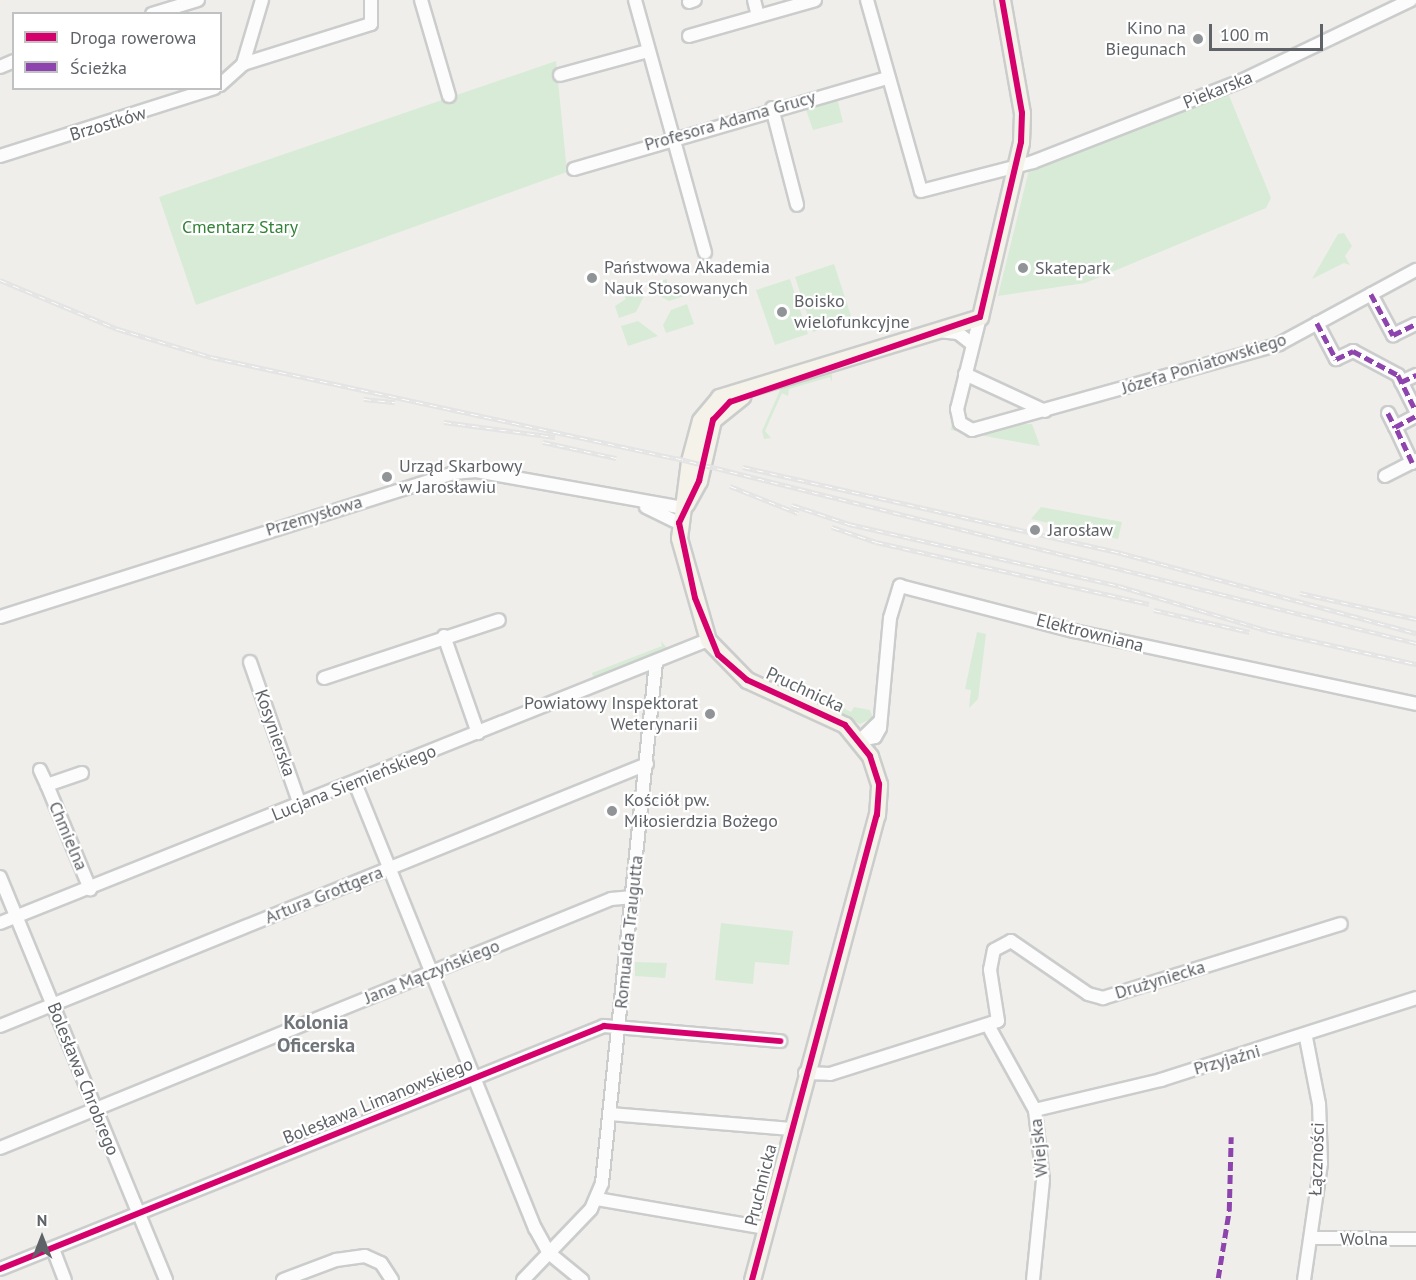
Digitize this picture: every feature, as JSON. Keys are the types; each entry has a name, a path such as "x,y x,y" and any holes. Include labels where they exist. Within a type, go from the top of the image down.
{"main road":[{"path":"980,317 1020,165 1022,113 1002,0"},
{"name":"Pruchnicka","path":"752,1280 805,1073 877,815 879,784 860,740 835,718 747,680 728,666 708,640 681,515 699,420 719,397 980,317"}],"street":[{"path":"159,12 198,0"},
{"path":"243,64 262,0"},
{"path":"222,83 243,64 370,24 371,0"},
{"path":"421,0 449,96"},
{"path":"635,0 705,252"},
{"path":"754,0 758,16"},
{"path":"689,36 815,0"},
{"path":"867,0 888,78"},
{"name":"Piekarska","path":"888,78 921,191 1020,165 1241,81 1411,0"},
{"path":"560,75 648,51"},
{"name":"Profesora Adama Grucy","path":"574,169 772,108 888,78"},
{"name":"Brzostków","path":"0,156 208,90"},
{"path":"772,108 797,205"},
{"name":"Józefa Poniatowskiego","path":"965,374 958,417 966,427 980,429 1279,344 1416,270"},
{"path":"1371,294 1393,335 1416,324"},
{"path":"980,317 965,374 1045,411"},
{"path":"1317,323 1336,359 1353,351 1401,382 1416,411"},
{"path":"937,330 958,333 972,344"},
{"path":"1401,382 1416,375"},
{"path":"1385,476 1414,461 1388,413"},
{"path":"1395,427 1416,416"},
{"name":"Przemysłowa","path":"0,617 453,473 476,471 634,502 681,515"},
{"name":"Elektrowniana","path":"860,740 875,737 880,721 893,598 900,586 1074,631 1416,704"},
{"path":"324,678 444,636 499,620"},
{"path":"444,636 478,733"},
{"name":"Lucjana Siemieńskiego","path":"0,923 90,889 708,640"},
{"name":"Kosynierska","path":"250,662 300,805"},
{"name":"Romualda Traugutta","path":"597,1199 610,1114 656,662"},
{"name":"Artura Grottgera","path":"0,1026 646,764"},
{"path":"40,770 47,785"},
{"name":"Chmielna","path":"82,772 47,785 90,889"},
{"path":"355,783 549,1253 582,1280"},
{"name":"Bolesława Chrobrego","path":"0,878 166,1280"},
{"name":"Jana Mączyńskiego","path":"0,1148 611,899 633,897"},
{"name":"Drużyniecka","path":"993,1024 990,970 993,950 1004,943 1020,943 1089,994 1103,998 1341,924"},
{"name":"Przyjaźni","path":"1035,1110 1306,1038 1416,998"},
{"path":"805,1073 830,1074 993,1024"},
{"name":"Wiejska","path":"993,1024 1035,1110 1043,1180 1033,1280"},
{"name":"Bolesława Limanowskiego","path":"0,1269 475,1078 619,1025 780,1041"},
{"name":"Łączności","path":"1304,1280 1311,1238 1320,1139 1306,1038"},
{"path":"610,1114 790,1129"},
{"path":"523,1280 597,1199 765,1228"},
{"name":"Wolna","path":"1311,1238 1416,1239"},
{"path":"53,1249 64,1280"},
{"path":"283,1280 336,1260 365,1256 381,1263 392,1280"}],"green space":[{"name":"Cmentarz Stary","path":"556,61 567,172 196,305 159,197"},
{"path":"1228,93 1271,198 1266,208 1085,283 998,296 1029,170"},
{"path":"837,98 843,122 813,130 805,107"},
{"path":"1344,233 1352,246 1345,256 1350,265 1344,263 1312,279 1338,234"},
{"path":"834,264 852,319 813,332 795,277"},
{"path":"667,279 667,285 680,284 684,296 669,301 652,292 650,284"},
{"name":"Boisko wielofunkcyjne","path":"790,279 808,334 775,345 756,290"},
{"path":"641,287 644,296 636,312 619,318 615,306 626,299 622,293"},
{"path":"687,304 694,324 666,333 663,325 671,310"},
{"path":"638,321 658,336 628,346 621,326"},
{"path":"832,374 832,382 830,377 789,389 788,396 782,393 765,431 771,438 764,439 762,431 781,388"},
{"path":"952,420 956,426 1032,424 1040,446 951,430"},
{"path":"1041,507 1122,522 1118,539 1031,519"},
{"path":"977,632 986,634 978,699 969,708 971,690 965,689"},
{"path":"661,641 669,650 595,681 592,673 662,646"},
{"path":"799,683 835,698 834,703 851,712 854,707 870,710 873,718 860,724 793,689"},
{"path":"721,923 793,931 789,965 755,962 753,984 715,980"},
{"path":"635,962 667,963 665,978 635,976"}],"railway":[{"path":"0,280 118,329 211,357 676,458 1416,643"},
{"path":"364,399 395,402"},
{"path":"444,422 555,437"},
{"path":"543,442 616,458"},
{"path":"743,467 1121,553 1416,633"},
{"path":"730,486 798,513"},
{"path":"792,505 849,524 1119,586 1269,631 1416,664"},
{"path":"832,527 876,542 1149,604"},
{"path":"1300,593 1416,619"},
{"path":"1154,610 1249,632"}],"marked path":[{"path":"1371,294 1393,335 1416,324"},
{"path":"1317,323 1336,359 1353,351 1398,375 1416,411"},
{"path":"1401,382 1416,375"},
{"path":"1388,413 1395,427"},
{"path":"1412,463 1395,427 1416,416"},
{"path":"1218,1278 1229,1211 1231,1137"}],"cycle path":[{"path":"752,1280 877,815 879,784 870,756 845,725 747,680 718,655 695,598 679,523 699,481 713,420 730,402 980,317 1021,142 1022,113 1002,0"},
{"path":"0,1269 604,1026 780,1041"}],"place":[{"name":"Kino na Biegunach","path":"1198,39"},
{"name":"Skatepark","path":"1023,268"},
{"name":"Państwowa Akademia Nauk Stosowanych","path":"592,278"},
{"name":"Boisko wielofunkcyjne","path":"782,312"},
{"name":"Urząd Skarbowy w Jarosławiu","path":"387,477"},
{"name":"Jarosław","path":"1035,530"},
{"name":"Powiatowy Inspektorat Weterynarii","path":"710,714"},
{"name":"Kościół pw. Miłosierdzia Bożego","path":"612,811"}],"district":[{"name":"Kolonia Oficerska","path":"316,1034"}]}
